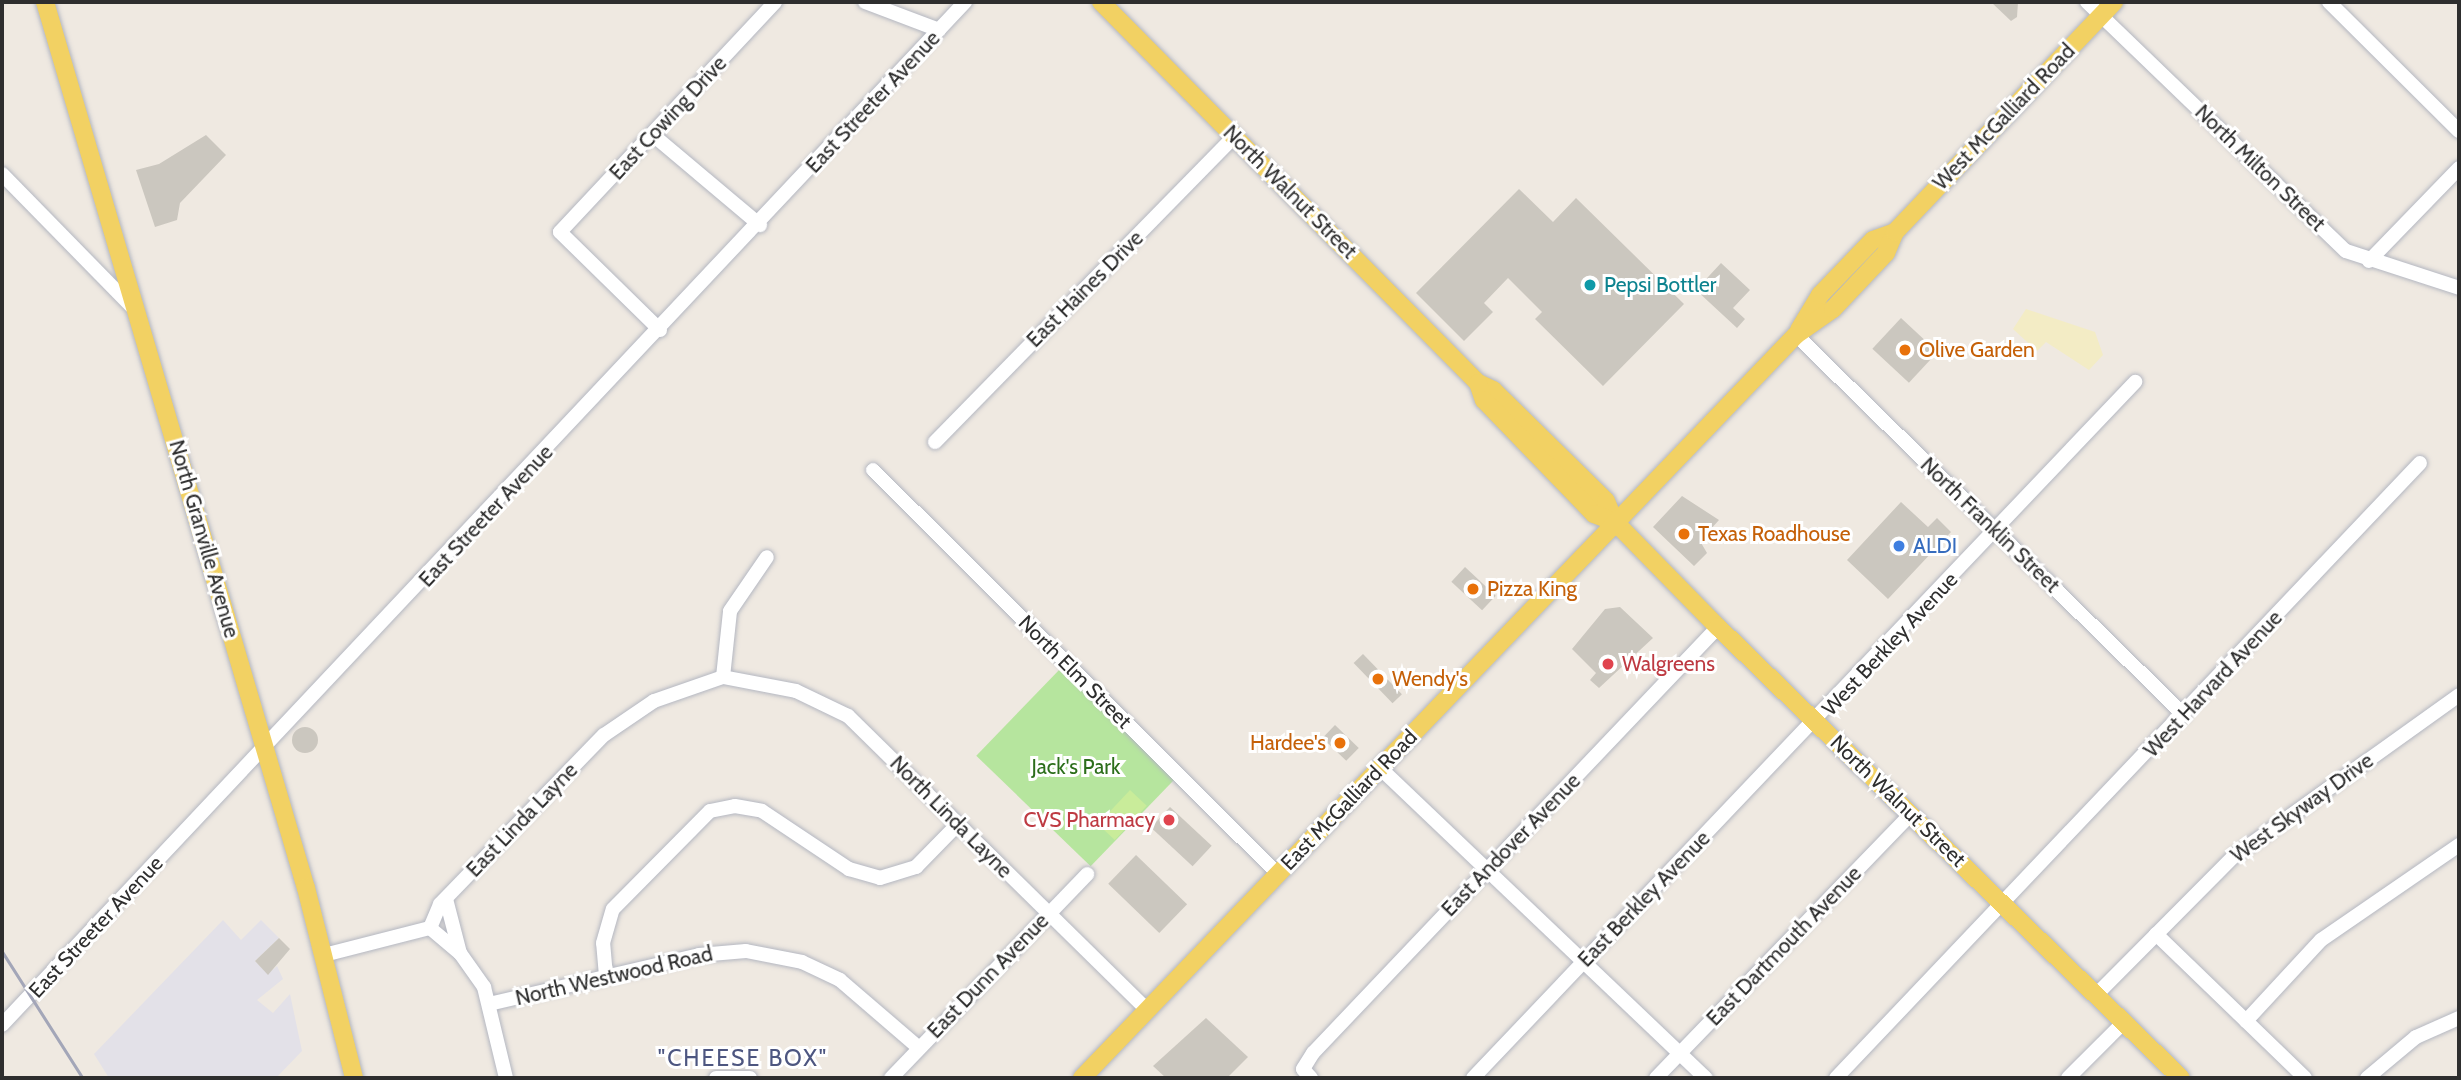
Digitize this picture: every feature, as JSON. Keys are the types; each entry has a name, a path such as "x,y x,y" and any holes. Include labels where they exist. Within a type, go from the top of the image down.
{"main road":[{"name":"North Granville Avenue","path":"45,2 324,955 354,1078"},
{"name":"North Walnut Street","path":"1101,2 1478,383 1484,400 1594,514 1615,522 1718,627 2181,1078"},
{"name":"West McGalliard Road","path":"1615,522 1796,335 1830,284 1873,240 1895,232 2108,8"},
{"name":"East McGalliard Road","path":"1082,1078 1615,522"}],"street":[{"name":"East Cowing Drive","path":"660,330 560,232 775,2"},
{"path":"865,2 939,30"},
{"name":"East Streeter Avenue","path":"2,1025 760,225 965,2"},
{"name":"North Milton Street","path":"2087,2 2108,8 2346,251 2369,261 2459,288"},
{"path":"2329,2 2459,131"},
{"path":"653,135 760,225"},
{"name":"East Haines Drive","path":"934,442 1235,136"},
{"path":"2369,261 2459,168"},
{"path":"2,174 134,309"},
{"name":"North Franklin Street","path":"1796,335 2184,715"},
{"name":"West Berkley Avenue","path":"1817,722 2135,382"},
{"name":"West Harvard Avenue","path":"1836,1078 2004,905 2420,463"},
{"name":"North Elm Street","path":"873,470 1278,874"},
{"path":"723,677 730,611 766,556"},
{"name":"East Andover Avenue","path":"1311,1078 1303,1064 1718,627"},
{"name":"North Linda Layne","path":"723,677 796,691 848,716 1147,1010"},
{"name":"East Linda Layne","path":"430,928 446,899 622,720 654,701 723,677"},
{"name":"West Skyway Drive","path":"2096,995 2156,934 2279,819 2459,695"},
{"name":"East Berkley Avenue","path":"1473,1078 1583,961 1817,722"},
{"path":"1380,768 1486,872 1706,1078"},
{"path":"606,976 603,943 613,909 710,811 735,806 762,811 849,869 880,878 916,867 958,824"},
{"name":"East Dartmouth Avenue","path":"1656,1078 1911,814"},
{"path":"2246,1021 2321,940 2459,845"},
{"name":"East Dunn Avenue","path":"891,1078 1087,874"},
{"path":"446,899 460,953 489,1004 506,1078"},
{"path":"324,955 430,928 460,953"},
{"path":"2156,934 2305,1078"},
{"name":"North Westwood Road","path":"489,1004 710,953 778,956 840,980 919,1048"},
{"path":"2367,1078 2416,1037 2459,1018"},
{"path":"2068,1078 2124,1022"},
{"path":"716,1078 750,1078"}],"shaded area":[{"path":"223,920 241,940 261,920 279,938 255,961 268,974 277,966 283,979 257,1000 273,1013 290,994 302,1051 276,1078 109,1078 94,1054"}],"green space":[{"name":"Jack's Park","path":"1061,668 1175,778 1091,866 976,756"},
{"path":"1130,790 1147,806 1115,840 1098,824"}],"sand":[{"path":"2026,309 2095,332 2103,355 2089,370 2046,342 2037,351 2013,329"}],"building":[{"path":"1991,2 2018,2 2017,17 2011,21"},
{"path":"206,135 226,155 180,203 177,220 155,227 136,170 159,164"},
{"name":"Pepsi Bottler","path":"1519,189 1553,222 1576,198 1684,304 1603,386 1535,319 1542,312 1508,278 1484,303 1493,312 1464,341 1416,293"},
{"path":"1721,263 1750,290 1733,308 1745,319 1737,328 1696,290"},
{"name":"Olive Garden","path":"1901,318 1938,352 1909,383 1872,349"},
{"name":"Texas Roadhouse","path":"1682,496 1719,520 1700,541 1707,553 1694,566 1653,527"},
{"name":"ALDI","path":"1901,502 1928,527 1937,518 1951,532 1888,599 1847,560"},
{"name":"Pizza King","path":"1465,567 1496,596 1482,610 1451,582"},
{"name":"Walgreens","path":"1620,607 1653,638 1599,688 1590,680 1596,673 1572,649 1605,609"},
{"name":"Wendy's","path":"1363,654 1402,694 1393,703 1354,663"},
{"name":"Hardee's","path":"1335,725 1359,748 1346,761 1322,738"},
{"path":"305,727 315,730 318,740 315,750 305,753 295,750 292,740 295,730"},
{"name":"CVS Pharmacy","path":"1170,807 1212,846 1193,866 1151,827"},
{"path":"1136,855 1187,904 1159,933 1108,884"},
{"path":"279,938 290,949 268,975 255,961"},
{"path":"1206,1018 1248,1057 1227,1078 1166,1078 1153,1066"}],"railway":[{"path":"2,951 83,1078"}],"place":[{"name":"Pepsi Bottler","path":"1590,285"},
{"name":"Olive Garden","path":"1905,350"},
{"name":"Texas Roadhouse","path":"1684,534"},
{"name":"ALDI","path":"1899,546"},
{"name":"Pizza King","path":"1473,589"},
{"name":"Walgreens","path":"1608,664"},
{"name":"Wendy's","path":"1378,679"},
{"name":"Hardee's","path":"1340,743"},
{"name":"CVS Pharmacy","path":"1169,820"}],"district":[{"name":"\"CHEESE BOX\"","path":"743,1058"}]}
